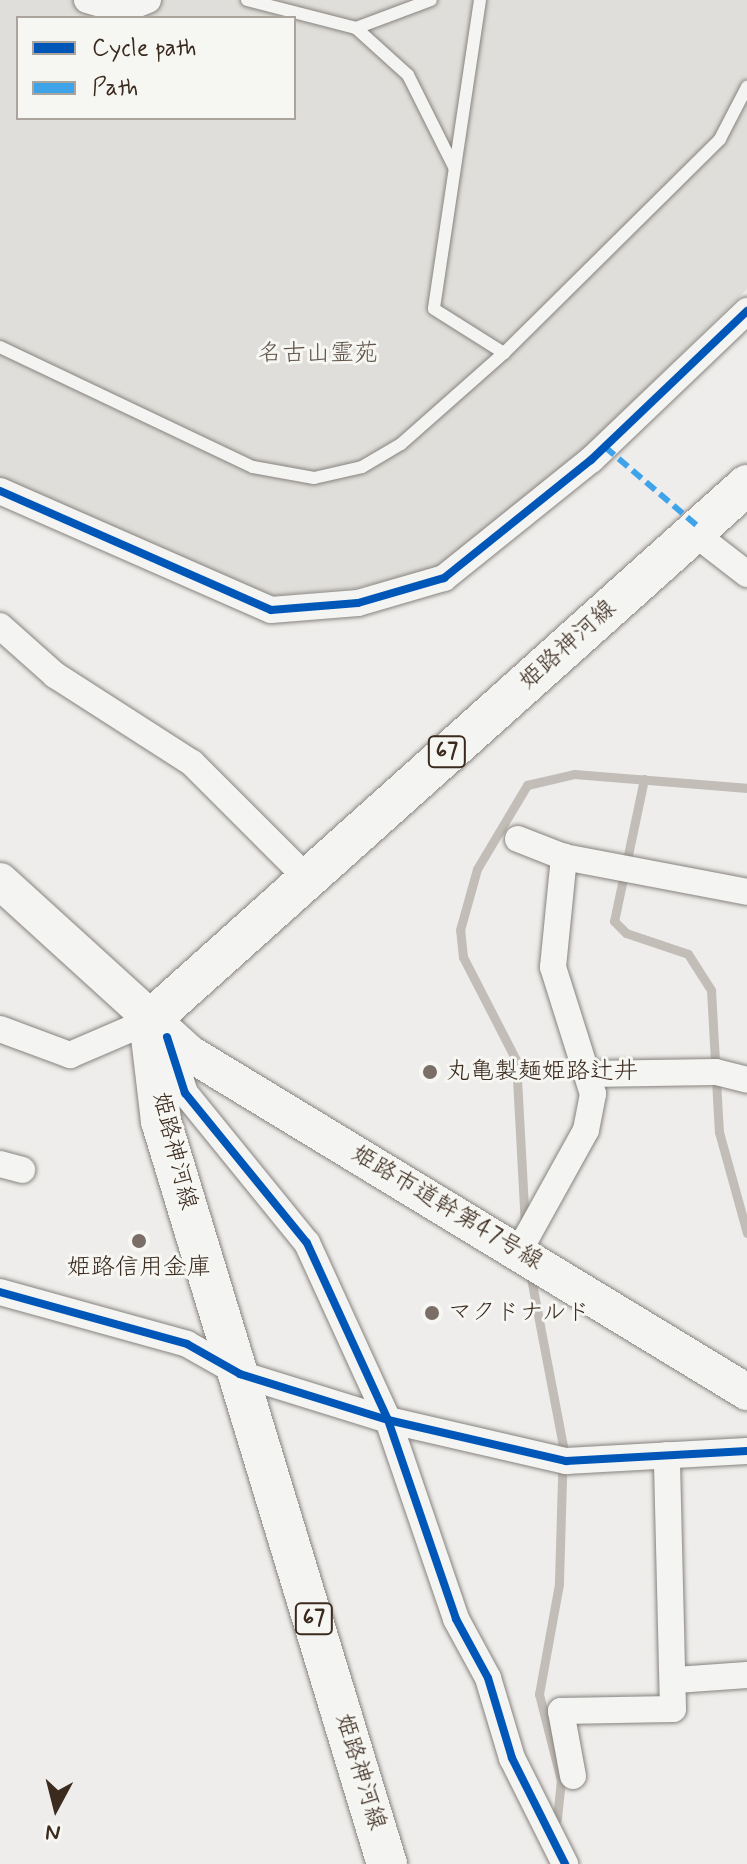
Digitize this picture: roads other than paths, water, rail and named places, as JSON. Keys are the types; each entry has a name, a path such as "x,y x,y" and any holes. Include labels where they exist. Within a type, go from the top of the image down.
{"main road":[{"name":"姫路神河線","path":"387,1864 161,1121 158,1029 306,877 747,485"}],"street":[{"path":"87,0 123,10 148,0"},
{"path":"0,491 271,610 358,603 444,578 591,460 747,311"},
{"path":"694,533 747,574"},
{"path":"0,626 55,675 192,763 306,877"},
{"path":"518,839 564,857 747,892"},
{"path":"519,1251 586,1130 593,1094 553,967 564,857"},
{"name":"姫路市道幹第47号線","path":"0,881 158,1029 747,1392"},
{"path":"0,1029 70,1055 158,1029 185,1093 307,1243 388,1420 456,1619 488,1678 512,1758 565,1864"},
{"path":"587,1074 716,1072 747,1080"},
{"path":"0,1292 187,1344 240,1374 388,1420 566,1461 747,1451"},
{"path":"573,1776 561,1711 673,1709 676,1680 667,1455"},
{"path":"676,1680 747,1675"}],"lane":[{"path":"247,0 356,28 408,75 455,168"},
{"path":"356,28 431,0"},
{"path":"480,0 434,309 504,353"},
{"path":"0,347 253,467 314,478 362,467 401,444 504,353 720,139 747,87"}],"waterway":[{"path":"525,1226 516,1060 463,957 460,930 477,869 527,785 574,774 747,788"},
{"path":"644,779 614,921 626,933 688,954 711,990 719,1132 747,1233"},
{"path":"530,1273 563,1446 559,1584 539,1694 561,1780 557,1819"}],"place":[{"name":"丸亀製麺姫路辻井","path":"430,1072"},
{"name":"姫路信用金庫","path":"139,1241"},
{"name":"マクドナルド","path":"432,1313"}],"park label":[{"name":"名古山霊苑","path":"318,354"}]}
